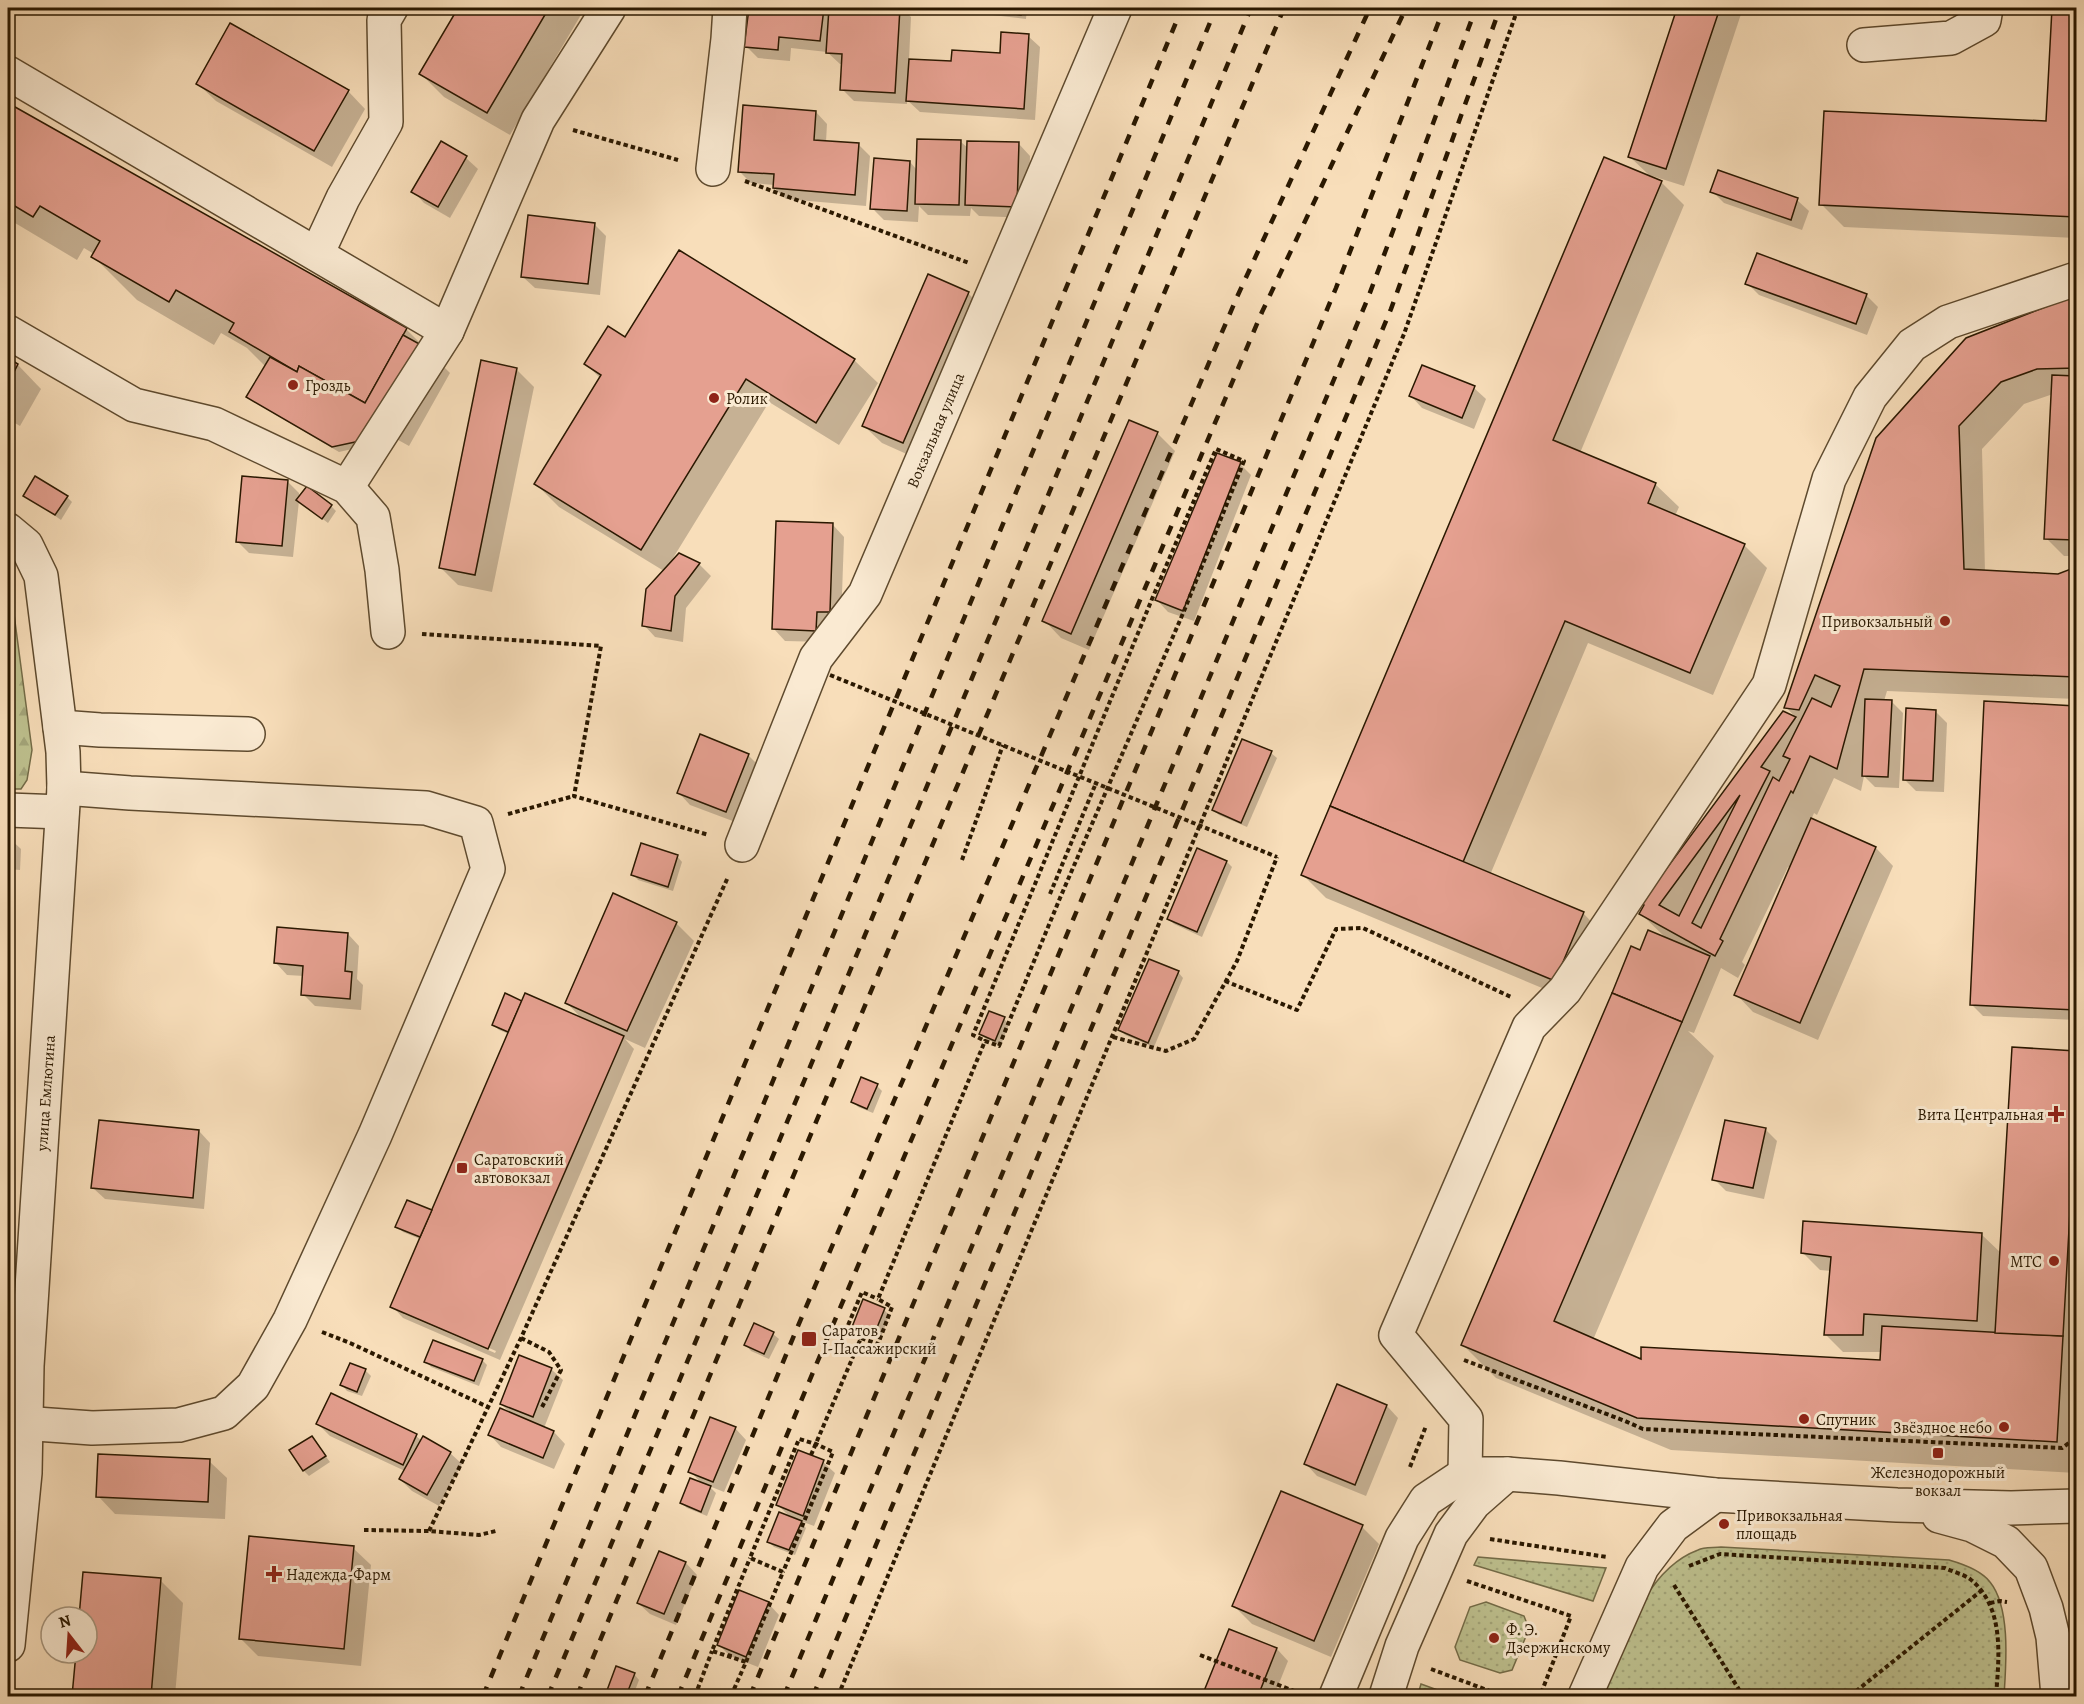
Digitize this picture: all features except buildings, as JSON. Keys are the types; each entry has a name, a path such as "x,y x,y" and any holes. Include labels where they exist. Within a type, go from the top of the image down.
{"street":[{"path":"347,487 447,331 538,120 609,8"},
{"path":"713,169 730,8"},
{"name":"Вокзальная улица","path":"742,845 816,658 865,594 1115,8"},
{"path":"1864,45 1952,38 1984,20 1986,8"},
{"path":"317,254 343,198 386,122 384,12"},
{"path":"8,73 447,331"},
{"path":"1465,1474 1466,1419 1396,1335 1529,1027 1565,990 1769,685 1829,479 1870,397 1912,345 1948,322 2076,279"},
{"path":"8,332 134,405 214,424 347,487 373,517 382,570 388,632"},
{"name":"улица Емлютина","path":"8,1645 26,1473 17,1423 27,1366 63,800 60,727 41,576 17,537"},
{"path":"60,727 248,734"},
{"path":"8,810 63,800 130,793 426,808 476,823 488,868 375,1136 290,1320 253,1386 224,1413 179,1425 92,1428 17,1423"},
{"path":"1336,1696 1402,1538 1426,1500 1465,1474 1559,1478 1715,1495 1897,1505 2011,1508 2076,1506"},
{"path":"1386,1696 1402,1646 1451,1534 1474,1503 1507,1474"},
{"path":"1585,1696 1642,1567 1673,1526 1715,1495"},
{"path":"1897,1505 1972,1525 2006,1542 2031,1568 2046,1608 2053,1637 2058,1696"}],"path":[{"path":"838,1696 1404,333 1518,8"},
{"path":"538,120 713,169 1001,275"},
{"path":"1216,449 1244,461 1184,612 1060,898 999,1046 985,1041 973,1035 1216,449"},
{"path":"388,632 601,646 574,796"},
{"path":"830,675 1277,857 1237,960 1194,1039 1166,1051 1113,1037"},
{"path":"962,860 1003,745"},
{"path":"1050,894 1095,783"},
{"path":"429,1531 521,1338 742,845 574,796 476,823"},
{"path":"1225,981 1297,1010 1336,930 1363,928 1521,1001"},
{"path":"878,1299 985,1041"},
{"path":"862,1292 892,1307 878,1344 861,1338 846,1330 862,1292"},
{"path":"290,1320 350,1343 488,1407"},
{"path":"521,1338 549,1352 561,1370 541,1409"},
{"path":"811,1455 861,1338"},
{"path":"1461,1359 1625,1421 1643,1430 2062,1449 2076,1438"},
{"path":"695,1696 799,1439 816,1444 833,1452 731,1696"},
{"path":"364,1530 429,1531 479,1535 496,1531"},
{"path":"1481,1537 1617,1559 1671,1580 1743,1696"},
{"path":"1671,1580 1694,1564 1720,1554 1944,1568 1969,1578 1990,1603 2000,1647 1996,1696"},
{"path":"750,1558 783,1572"},
{"path":"1470,1570 1466,1581 1572,1616 1540,1696"},
{"path":"1850,1696 1981,1590"},
{"path":"712,1651 746,1662"},
{"path":"729,1658 731,1651"},
{"path":"1200,1655 1303,1695"},
{"path":"1426,1668 1503,1696"},
{"path":"1764,1696 1791,1692 1807,1696"}],"green space":[{"path":"8,580 32,750 27,780 21,789 8,789 8,762 11,750 8,730"},
{"path":"1721,1547 1949,1560 1977,1571 1990,1582 2001,1606 2006,1637 2004,1696 1603,1696 1637,1612 1662,1575 1679,1560 1698,1550"},
{"path":"1478,1557 1606,1568 1593,1601 1474,1565"},
{"path":"1486,1602 1524,1616 1529,1629 1512,1670 1500,1673 1460,1660 1455,1647 1470,1607"},
{"path":"1421,1684 1454,1696 1420,1696 1418,1694"}],"railway":[{"path":"483,1696 1182,8"},
{"path":"519,1696 1216,8"},
{"path":"548,1696 1251,8"},
{"path":"577,1696 1284,8"},
{"path":"645,1696 795,1333 1237,297 1370,8"},
{"path":"678,1696 1262,312 1406,8"},
{"path":"750,1696 1336,288 1444,8"},
{"path":"784,1696 1368,298 1476,8"},
{"path":"813,1696 1391,309 1500,8"}],"place":[{"name":"Гроздь","path":"293,385"},
{"name":"Ролик","path":"714,398"},
{"name":"Привокзальный","path":"1945,621"},
{"name":"Вита Центральная","path":"2056,1114"},
{"name":"Саратовский автовокзал","path":"462,1168"},
{"name":"МТС","path":"2054,1261"},
{"name":"Саратов I-Пассажирский","path":"809,1339"},
{"name":"Спутник","path":"1804,1419"},
{"name":"Звёздное небо","path":"2004,1427"},
{"name":"Железнодорожный вокзал","path":"1938,1453"},
{"name":"Привокзальная площадь","path":"1724,1524"},
{"name":"Надежда-Фарм","path":"274,1574"},
{"name":"Ф. Э. Дзержинскому","path":"1494,1638"}]}
